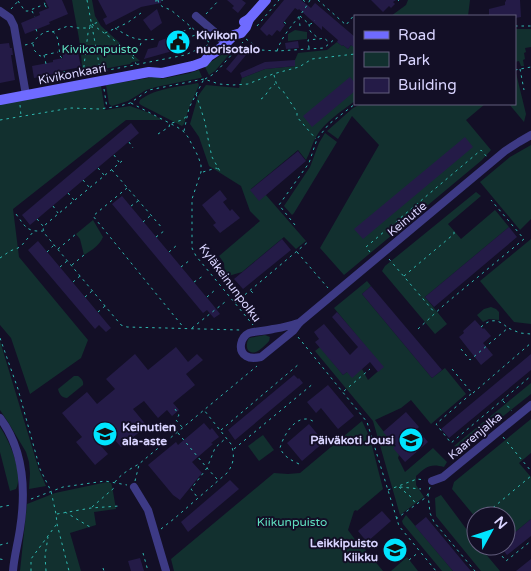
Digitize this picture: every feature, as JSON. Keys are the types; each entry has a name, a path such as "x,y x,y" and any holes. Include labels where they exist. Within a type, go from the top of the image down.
{"street":[{"name":"Kivikonkaari","path":"0,100 149,72 158,73 194,66 204,62 234,35 241,33 246,27 248,19 266,0"},
{"path":"4,11 14,26 23,96"},
{"path":"199,18 225,44"},
{"name":"Keinutie","path":"300,323 244,336 241,341 243,353 250,358 261,357 506,151 531,135"},
{"name":"Kaarenjalka","path":"432,481 443,477 531,405"},
{"path":"0,418 9,432 19,455 23,478 23,502 13,571"},
{"path":"134,487 148,510 166,571"}],"path":[{"path":"43,0 48,9"},
{"path":"87,0 100,69"},
{"path":"74,76 160,61 195,52 210,44 171,10 159,4 158,0"},
{"path":"154,1 163,0"},
{"path":"199,18 219,0"},
{"path":"302,0 308,4"},
{"path":"277,51 283,36 310,0"},
{"path":"318,0 346,25"},
{"path":"4,11 18,1 25,11 45,4"},
{"path":"325,12 328,9"},
{"path":"32,10 35,17"},
{"path":"104,34 127,23 141,13"},
{"path":"344,28 354,15"},
{"path":"299,16 309,24 310,31 319,39"},
{"path":"299,16 300,26"},
{"path":"309,24 314,20"},
{"path":"18,47 32,43 38,35 50,31 68,26 87,28 100,21"},
{"path":"284,22 290,27"},
{"path":"92,24 133,57 136,64"},
{"path":"83,75 88,33 92,24"},
{"path":"516,26 531,26"},
{"path":"115,28 134,39 157,39"},
{"path":"177,34 192,28"},
{"path":"36,29 38,35"},
{"path":"52,32 56,35 62,58"},
{"path":"186,38 200,34"},
{"path":"309,49 308,40 324,38 330,44"},
{"path":"245,39 258,49 277,51 324,48 336,38"},
{"path":"133,57 143,39"},
{"path":"32,43 34,50 40,56 59,52"},
{"path":"289,50 290,54"},
{"path":"0,120 72,108 107,108 130,103 149,90 204,79 219,84 240,85 299,67 312,59 354,54"},
{"path":"44,55 46,64"},
{"path":"516,70 531,67"},
{"path":"520,69 524,90"},
{"path":"64,70 65,78"},
{"path":"183,131 190,108 204,79 203,74"},
{"path":"273,74 276,86 283,91 297,112 298,117 316,139"},
{"path":"51,75 52,81"},
{"path":"187,79 190,82"},
{"path":"260,99 275,84"},
{"path":"103,86 107,108"},
{"path":"196,94 205,122 212,157 221,173"},
{"path":"21,117 23,96"},
{"path":"130,103 183,131 198,156 201,172 219,169"},
{"path":"295,225 279,205 308,163 316,139 329,124 354,105"},
{"path":"158,134 169,127 171,123 182,120 187,116"},
{"path":"129,142 133,148"},
{"path":"371,254 366,247 481,150 488,157"},
{"path":"114,155 121,162 44,226 43,231 121,325 127,327 241,330 244,336"},
{"path":"98,168 104,176"},
{"path":"112,170 163,230 156,237"},
{"name":"Kyläkeinunpolku","path":"201,172 192,199 192,248 196,256 254,325 255,332"},
{"path":"83,180 89,188"},
{"path":"127,188 93,216 184,328"},
{"path":"68,193 74,201"},
{"path":"131,206 138,200"},
{"path":"418,329 524,239 491,200"},
{"path":"52,206 59,213"},
{"path":"16,214 28,229 43,231"},
{"path":"144,222 151,215"},
{"path":"38,218 44,226"},
{"path":"0,258 22,245 34,231"},
{"path":"404,277 454,234 454,231"},
{"path":"57,249 76,234"},
{"path":"235,303 308,241"},
{"path":"48,252 54,245"},
{"path":"169,252 177,245"},
{"path":"296,251 334,295"},
{"path":"384,253 436,314"},
{"path":"71,266 84,255"},
{"path":"60,267 67,260"},
{"path":"181,267 190,260"},
{"path":"73,282 80,276"},
{"path":"194,282 203,276"},
{"path":"207,297 215,290"},
{"path":"250,290 254,294"},
{"path":"86,297 92,291"},
{"path":"191,328 225,302"},
{"path":"98,312 105,306"},
{"path":"481,327 493,320 508,328 531,334"},
{"path":"461,349 470,360 508,328"},
{"path":"296,334 367,422 396,519 403,531 436,571"},
{"path":"0,338 18,389 40,469 51,491 69,571"},
{"path":"531,343 436,424 451,443 531,376"},
{"path":"483,350 486,353"},
{"path":"221,430 299,364"},
{"path":"27,501 63,487 105,481 115,482 257,366"},
{"path":"343,392 370,369"},
{"path":"452,369 472,393"},
{"path":"233,449 314,383"},
{"path":"502,400 516,416"},
{"path":"175,409 179,416 176,420 182,428"},
{"path":"160,529 230,470 234,460 231,444 204,410"},
{"path":"299,464 283,454 280,448 282,440 296,422 306,419 315,422"},
{"path":"498,431 531,471"},
{"path":"178,432 218,480"},
{"path":"198,498 191,489 207,468 215,448 227,438"},
{"path":"495,506 531,476"},
{"path":"388,491 417,479 432,481 425,498 396,519"},
{"path":"399,487 421,489"},
{"path":"399,487 417,505"},
{"path":"91,508 114,488"},
{"path":"428,494 430,513 434,522 475,571"},
{"path":"0,507 11,505"},
{"path":"56,514 91,508 119,506"},
{"path":"65,512 90,527"},
{"path":"31,571 31,559 57,524"},
{"path":"46,571 44,556 48,536"},
{"path":"516,553 531,541"},
{"path":"0,545 8,544"},
{"path":"409,560 420,552"},
{"path":"142,553 148,571"},
{"path":"502,556 506,561 512,556"},
{"path":"0,559 5,560"}],"green space":[{"name":"Kivikonpuisto","path":"72,0 92,0 95,16 101,26 140,61 82,73 80,45"},
{"path":"408,0 470,0 468,15 392,15 406,5"},
{"path":"516,29 531,29 531,47 525,48 524,66 521,66 519,61 516,62"},
{"path":"295,30 307,32 307,39 288,41 288,34"},
{"path":"337,42 348,49 351,45 354,46 354,102 334,117 319,132 306,160 298,150 251,189 259,200 265,194 306,241 296,249 284,237 242,272 225,277 224,263 219,256 260,221 250,211 241,186 209,166 199,137 190,124 198,96 206,85 239,88 242,78 265,69 295,66 298,53 327,50"},
{"path":"231,48 232,51 215,71 209,75 204,65"},
{"path":"199,70 202,77 200,78 156,87 146,90 128,101 112,106 109,104 106,85 160,76 161,79"},
{"path":"516,73 526,114 524,122 510,105 516,105"},
{"path":"198,83 199,85 182,126 139,103 146,96 160,90"},
{"path":"101,86 105,110 130,106 163,120 126,120 13,209 19,257 88,340 81,358 30,394 11,338 0,325 0,104"},
{"path":"359,105 484,105 466,120 491,150 482,160 344,275 320,248 379,145 352,116 338,139 327,131"},
{"path":"325,133 337,142 292,215 284,206 310,167"},
{"path":"531,145 531,219 520,230 480,182 510,157"},
{"path":"476,192 481,196 448,224 461,239 495,210 509,227 425,297 447,324 435,334 382,271 385,266"},
{"path":"93,220 103,237 97,245 84,255 80,239 76,234"},
{"path":"531,239 531,324 514,322 480,281"},
{"path":"367,281 371,286 362,294 432,378 445,368 466,394 431,424 411,400 401,408 375,420 394,446 405,472 433,448 447,462 444,467 435,465 423,470 416,476 416,485 424,497 400,515 373,421 315,351 320,347 343,375 347,372 362,369 368,380 383,367 334,308"},
{"path":"491,307 499,312 499,320 489,319 483,322 477,315 484,309"},
{"path":"265,335 270,337 269,341 259,351 253,353 248,350 249,338"},
{"path":"0,341 39,470 46,486 29,489 30,473 26,452 0,410"},
{"path":"74,376 78,376 83,381 83,385 67,398 64,397 58,389"},
{"path":"531,383 531,394 462,449 454,446"},
{"path":"531,419 531,453 519,463 531,477 531,519 516,532 516,506 466,506 452,489 454,482"},
{"name":"Kiikunpuisto","path":"362,421 370,438 383,489 357,511 354,511 348,530 362,549 364,548 383,571 174,571 171,559 274,473 300,473"},
{"path":"0,427 11,448 17,466 18,483 16,489 10,491 0,452"},
{"path":"263,435 274,450 259,461 248,446"},
{"path":"107,482 111,483 112,486 116,509 94,512 96,525 70,533 81,571 20,571 27,504 55,493"},
{"path":"441,495 466,529 466,553 436,516 435,498"},
{"path":"406,515 453,571 442,571 403,524 402,521"},
{"path":"469,556 487,556 500,571 481,571"},
{"path":"407,557 418,571 391,571"}],"building":[{"path":"45,0 62,0 68,14 25,34 21,23 40,15 39,12 49,8"},
{"path":"98,0 161,0 161,3 141,7 106,25 103,19 107,17"},
{"path":"227,0 242,0 246,3 238,13"},
{"path":"284,0 301,0 311,8 315,3 354,36 354,47 351,45 348,49 342,46 322,26 322,30 299,9 295,8 283,23 285,25 280,32 277,30 272,36 269,34 267,36 260,29"},
{"path":"371,0 396,0 391,8 389,6 383,12"},
{"path":"520,0 521,17 516,18 516,15 489,15 489,9 505,5 506,1"},
{"path":"157,9 162,23 151,31 143,20"},
{"path":"183,32 190,45 144,59 148,49 157,47 159,41"},
{"path":"298,41 299,48 286,49 285,43"},
{"path":"9,43 10,48 12,48 13,55 11,55 15,80 0,83 0,44"},
{"path":"246,45 251,49 231,73 226,69"},
{"path":"77,47 81,67 34,78 32,66 63,58 62,50"},
{"path":"295,60 295,66 265,69 242,78 240,73 265,62"},
{"path":"350,77 354,82 354,92 312,127 303,116"},
{"path":"131,123 139,133 30,225 22,215"},
{"path":"465,137 473,147 363,239 354,229"},
{"path":"298,151 306,161 259,201 250,190"},
{"path":"220,190 227,199 223,202 230,211 232,209 240,218 220,233 213,225 216,223 202,205"},
{"path":"122,196 220,314 214,318 207,310 203,313 112,204"},
{"path":"509,227 517,237 434,307 425,297"},
{"path":"282,239 291,250 243,289 234,279"},
{"path":"38,241 111,328 106,332 99,325 95,329 28,250"},
{"path":"371,286 442,370 432,378 362,294"},
{"path":"337,312 384,367 378,372 370,362 352,378 347,372 343,375 315,342 319,339 314,332 324,324 350,355 358,347 332,317"},
{"path":"475,320 491,336 483,343 493,355 481,365 459,337"},
{"path":"176,347 188,362 197,354 203,360 186,374 195,385 173,403 179,410 172,416 167,410 158,418 144,401 133,409 147,426 121,447 105,429 94,438 108,454 95,465 76,442 82,437 62,413 87,392 97,404 115,389 106,379 135,354 148,370"},
{"path":"531,354 531,370 449,438 441,429"},
{"path":"294,375 303,383 235,440 228,430"},
{"path":"328,385 354,416 338,429 321,408 316,413 307,402"},
{"path":"406,412 419,427 417,429 428,442 405,462 393,448 396,446 383,432"},
{"path":"204,423 210,430 212,428 219,437 192,462 202,473 180,500 173,495 148,465 176,442 178,445"},
{"path":"309,424 324,442 302,461 287,443"},
{"path":"230,480 239,489 188,532 181,522"},
{"path":"382,511 391,521 367,542 358,531"},
{"path":"426,517 471,571 453,571 415,526"},
{"path":"531,519 531,536 516,548 516,532"},
{"path":"140,558 144,571 131,571 128,561"},
{"path":"531,559 531,571 516,571"}],"place":[{"name":"Kivikon nuorisotalo","path":"178,42"},
{"name":"Keinutien ala-aste","path":"105,434"},
{"name":"Päiväkoti Jousi","path":"411,440"},
{"name":"Leikkipuisto Kiikku","path":"395,550"}]}
